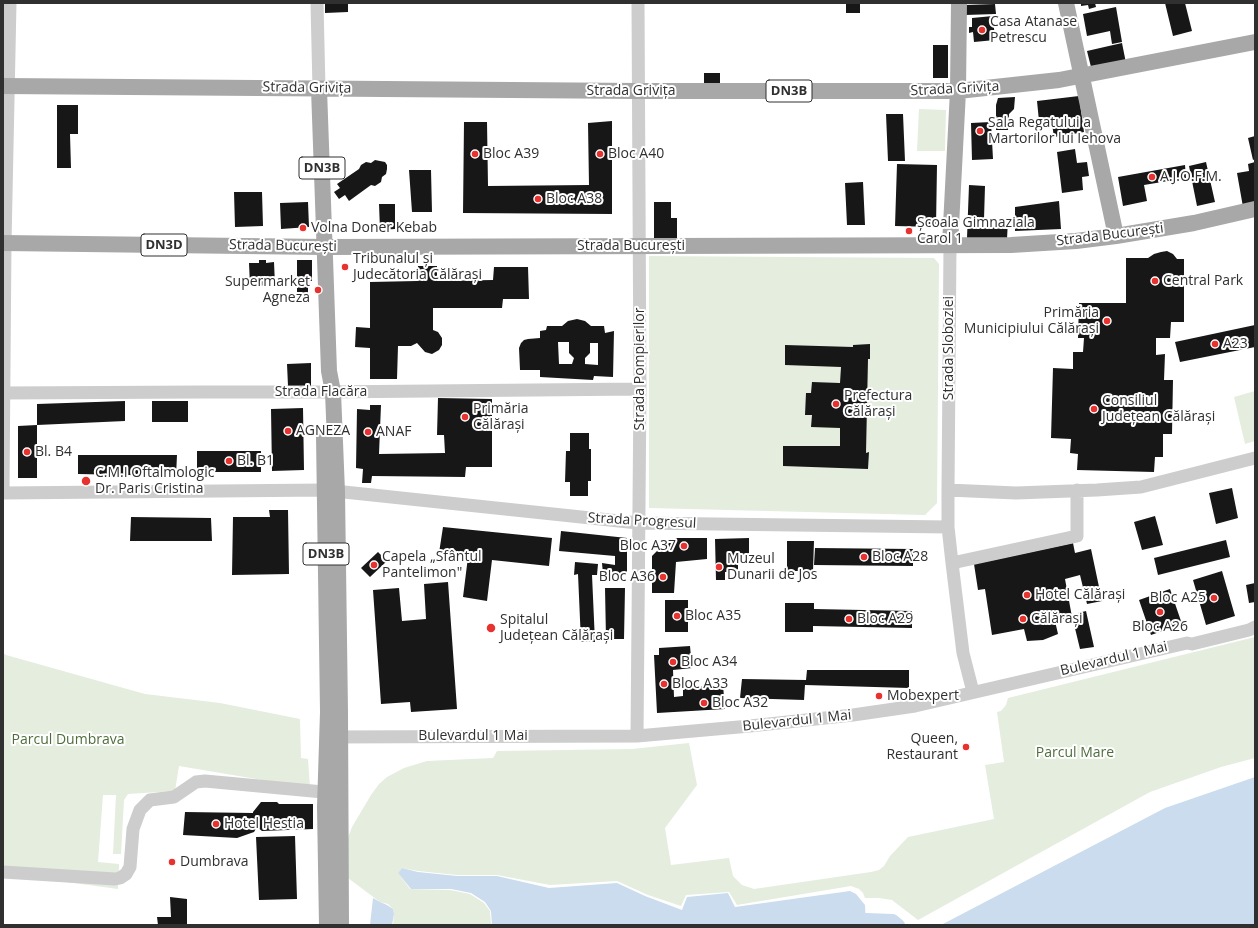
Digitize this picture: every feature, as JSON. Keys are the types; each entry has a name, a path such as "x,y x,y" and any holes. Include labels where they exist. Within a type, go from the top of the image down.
{"main road":[{"name":"Strada Sloboziei","path":"950,245 958,91 959,3"},
{"path":"1066,3 1116,236"},
{"name":"Strada Grivița","path":"5,86 638,91 958,91 1051,81 1255,42"},
{"name":"DN3B","path":"319,89 329,371 334,737 327,925"},
{"name":"Strada București","path":"4,243 325,247 1011,245 1116,236 1194,223 1255,209"},
{"name":"DN3B","path":"333,793 341,925"}],"street":[{"path":"3,488 5,86 10,3"},
{"path":"317,3 319,89"},
{"name":"Strada Pompierilor","path":"637,736 640,389 638,3"},
{"name":"Strada Sloboziei","path":"950,245 948,527 963,653 973,692"},
{"name":"Strada Flacăra","path":"3,393 640,389"},
{"path":"948,490 1016,493 1141,487 1255,458"},
{"path":"952,563 1077,536 1077,490"},
{"name":"Strada Progresul","path":"3,493 331,491 638,523 948,527"},
{"name":"Bulevardul 1 Mai","path":"334,737 637,736 853,715 915,706 1187,643 1192,644 1249,630 1255,627"},
{"path":"3,872 115,879 120,878 126,874 130,868 133,830 140,810 150,800 174,796 196,782 205,781 333,793"}],"green space":[{"path":"919,109 946,110 945,151 917,151"},
{"path":"649,256 934,258 939,264 937,503 925,515 649,508"},
{"path":"1255,391 1255,441 1245,444 1234,397"},
{"name":"Parcul Mare","path":"1255,637 1255,758 1221,767 1150,792 918,920 892,900 865,898 859,889 851,886 737,905 729,892 686,895 681,906 648,895 617,881 550,885 497,875 457,875 402,868 398,873 410,889 450,890 470,894 484,903 490,911 491,925 393,925 393,909 388,904 380,902 348,878 347,840 352,827 379,784 387,777 404,768 427,761 493,758 497,751 632,749 689,743 697,785 665,828 671,865 729,858 733,876 742,885 754,889 879,870 908,837 994,819 985,765 1004,762 997,712 1001,711 1006,705 1008,698"},
{"name":"Parcul Dumbrava","path":"3,653 145,694 220,703 300,719 301,758 308,759 310,788 179,766 175,791 128,794 124,800 121,854 113,854 116,795 103,795 98,862 119,864 118,889 51,880 3,877"}],"water":[{"path":"1255,777 1255,925 941,925 1165,808"},
{"path":"402,868 418,872 457,876 497,876 549,888 617,883 645,896 682,910 687,897 728,893 735,907 850,891 856,894 865,905 866,925 492,925 491,911 485,902 471,893 451,889 411,889 398,873"},
{"path":"373,898 393,909 394,914 392,925 370,925"}],"building":[{"path":"325,3 348,3 348,12 325,13"},
{"path":"846,3 860,3 860,13 846,13"},
{"path":"1081,3 1095,3 1096,7 1089,9 1088,5 1081,6"},
{"path":"1165,3 1185,3 1192,31 1173,36"},
{"path":"995,4 996,14 965,15 965,5"},
{"path":"1116,7 1122,42 1112,44 1110,31 1087,36 1083,14"},
{"name":"Casa Atanase Petrescu","path":"993,16 995,40 974,42 973,32 969,33 969,27 972,27 972,18"},
{"path":"1122,43 1126,63 1092,71 1087,51"},
{"path":"933,45 948,45 948,78 933,78"},
{"path":"704,73 720,73 720,87 704,87"},
{"path":"1079,96 1084,132 1073,134 1074,137 1066,138 1066,135 1054,137 1052,124 1046,125 1045,120 1039,121 1037,101"},
{"path":"1015,97 1014,109 1009,114 1008,130 996,130 996,105 998,98"},
{"path":"57,105 78,105 78,134 70,134 71,168 57,168"},
{"path":"886,114 903,114 905,161 888,161"},
{"path":"612,121 612,214 463,213 464,122 487,122 488,186 589,185 588,123"},
{"path":"991,122 993,159 972,160 971,123"},
{"path":"1255,136 1255,159 1253,160 1248,138"},
{"path":"1075,149 1077,163 1087,162 1089,176 1082,177 1083,190 1062,193 1057,152"},
{"path":"375,160 385,162 387,165 386,174 382,177 381,182 375,186 371,185 349,201 345,195 339,199 334,192 340,188 337,184 359,169 361,165 366,162 371,163"},
{"path":"1206,162 1215,202 1197,206 1189,166"},
{"path":"1255,162 1255,205 1243,207 1237,173 1249,171 1248,164"},
{"path":"897,164 937,165 936,227 895,226"},
{"name":"A.J.O.F.M.","path":"1185,165 1186,178 1144,185 1147,201 1123,206 1118,177"},
{"path":"409,170 431,170 432,212 412,212"},
{"path":"863,182 865,225 847,225 845,183"},
{"path":"969,185 985,186 984,219 1008,220 1007,239 967,238"},
{"path":"234,192 262,192 263,226 235,227"},
{"path":"1059,201 1061,229 1015,231 1015,207"},
{"path":"308,202 309,227 281,229 280,203"},
{"path":"654,202 671,202 671,218 677,218 677,242 654,242"},
{"path":"379,204 395,204 395,229 380,230"},
{"path":"1167,251 1173,254 1177,259 1184,259 1184,322 1171,322 1170,338 1156,338 1156,355 1165,354 1164,380 1173,380 1172,434 1163,434 1163,457 1155,457 1154,472 1077,470 1078,454 1070,453 1071,439 1051,438 1053,368 1073,369 1073,352 1083,352 1084,338 1078,338 1079,303 1126,303 1126,258 1148,258 1154,254"},
{"path":"259,260 266,260 266,263 274,262 275,285 250,286 249,263 259,263"},
{"path":"297,260 312,260 312,281 308,281 308,299 297,299"},
{"path":"418,266 437,266 437,281 493,280 494,267 528,267 529,299 503,299 502,308 433,308 433,330 438,332 442,338 442,345 439,350 432,354 425,352 417,343 411,346 398,346 397,379 370,379 370,348 355,347 356,327 370,328 370,282 417,281"},
{"path":"577,319 585,321 591,326 604,326 605,333 614,331 613,377 594,376 593,380 540,377 540,370 520,370 519,348 521,343 524,340 540,338 540,331 546,330 547,326 562,326 568,321","holes":["558,342 569,342 569,353 574,358 572,364 559,364","590,343 598,343 598,365 585,364 585,358 590,353"]},
{"name":"A23","path":"1255,325 1255,347 1180,362 1175,342"},
{"name":"Prefectura Călărași","path":"870,344 870,359 868,359 866,453 869,452 868,469 783,466 783,446 840,446 840,428 811,427 812,415 805,415 806,393 811,393 812,382 840,383 841,367 785,365 785,345 853,347 853,345"},
{"path":"311,363 311,386 288,386 287,364"},
{"path":"438,398 492,399 492,467 466,467 465,477 372,476 371,483 362,483 363,469 356,468 357,409 370,410 370,405 381,405 379,454 445,453 444,435 437,435"},
{"path":"125,401 125,421 37,425 37,404"},
{"path":"152,401 188,401 188,422 152,422"},
{"path":"303,408 304,470 272,471 271,409"},
{"name":"Bl. B4","path":"37,425 37,478 18,478 18,426"},
{"path":"570,433 589,433 589,449 591,449 591,481 588,481 588,496 570,496 570,482 565,482 566,451 570,451"},
{"name":"Bl. B1","path":"197,451 261,451 261,472 197,472"},
{"path":"78,455 177,455 176,476 78,474"},
{"path":"1232,488 1238,518 1216,524 1209,493"},
{"path":"269,510 288,510 289,574 232,575 233,517 270,517"},
{"path":"1155,516 1163,545 1142,550 1134,522"},
{"path":"131,517 211,518 212,541 130,541"},
{"path":"443,527 552,538 549,566 492,560 487,601 463,597 468,557 439,553"},
{"path":"561,531 627,538 627,575 603,574 602,563 615,565 615,556 559,551"},
{"path":"670,538 707,538 707,559 676,562 674,593 652,593 652,556"},
{"path":"749,538 749,561 738,561 738,572 725,572 725,580 716,580 715,539"},
{"path":"1226,540 1230,557 1158,575 1154,558"},
{"path":"787,541 814,541 813,571 787,571"},
{"name":"Hotel Călărași","path":"1073,543 1075,553 1091,549 1102,601 1087,604 1080,575 1065,579 1072,617 1055,621 1058,634 1043,640 1027,641 1024,629 992,635 985,589 978,590 974,564"},
{"name":"Bloc A28","path":"815,548 913,549 913,566 814,565"},
{"name":"Capela „Sfântul Pantelimon\"","path":"378,552 387,561 370,577 361,568"},
{"path":"575,562 598,564 597,575 592,575 595,642 581,642 578,574 574,575"},
{"name":"Bloc A25","path":"1222,571 1235,616 1206,625 1193,580"},
{"path":"448,582 457,709 411,712 410,702 381,704 373,590 399,588 402,621 426,619 424,584"},
{"path":"1255,583 1255,602 1249,603 1246,585"},
{"path":"605,588 625,588 624,639 606,639"},
{"name":"Bloc A26","path":"1170,589 1182,624 1151,635 1139,600"},
{"name":"Bloc A35","path":"665,600 688,600 688,632 665,632"},
{"name":"Bloc A29","path":"785,603 814,603 814,609 912,611 912,628 813,626 813,632 785,632"},
{"path":"1086,611 1094,647 1080,649 1073,620 1079,618 1078,613"},
{"path":"690,646 692,668 673,670 674,697 683,696 683,688 723,685 725,709 657,713 654,655 659,655 659,648"},
{"path":"807,670 909,670 909,688 805,685 804,700 740,698 742,679 806,680"},
{"path":"261,802 277,802 279,804 313,804 313,829 262,831 257,827 254,832 237,838 183,835 185,812 253,813"},
{"path":"295,836 297,899 259,900 256,837"},
{"path":"170,897 187,899 187,925 158,925 157,917 171,917"}],"waterway":[{"path":"866,919 893,920 899,925"}],"place":[{"name":"Casa Atanase Petrescu","path":"982,30"},
{"name":"Sala Regatului a Martorilor lui Iehova","path":"980,131"},
{"name":"Bloc A39","path":"475,154"},
{"name":"Bloc A40","path":"600,154"},
{"name":"A.J.O.F.M.","path":"1152,177"},
{"name":"Bloc A38","path":"538,199"},
{"name":"Volna Doner Kebab","path":"303,228"},
{"name":"Școala Gimnaziala Carol 1","path":"909,231"},
{"name":"Tribunalul și Judecătoria Călărași","path":"345,267"},
{"name":"Central Park","path":"1155,281"},
{"name":"Supermarket Agneza","path":"318,290"},
{"name":"Primăria Municipiului Călărași","path":"1107,321"},
{"name":"A23","path":"1215,344"},
{"name":"Prefectura Călărași","path":"836,404"},
{"name":"Consiliul Județean Călărași","path":"1094,409"},
{"name":"Primăria Călărași","path":"465,417"},
{"name":"AGNEZA","path":"288,431"},
{"name":"ANAF","path":"368,432"},
{"name":"Bl. B4","path":"27,452"},
{"name":"Bl. B1","path":"229,461"},
{"name":"C.M.I Oftalmologic Dr. Paris Cristina","path":"86,481"},
{"name":"Bloc A37","path":"684,546"},
{"name":"Bloc A28","path":"864,557"},
{"name":"Capela „Sfântul Pantelimon\"","path":"374,565"},
{"name":"Muzeul Dunarii de Jos","path":"719,567"},
{"name":"Bloc A36","path":"663,577"},
{"name":"Hotel Călărași","path":"1027,595"},
{"name":"Bloc A25","path":"1214,598"},
{"name":"Bloc A26","path":"1160,612"},
{"name":"Bloc A35","path":"677,616"},
{"name":"Bloc A29","path":"849,619"},
{"name":"Călărași","path":"1023,619"},
{"name":"Spitalul Județean Călărași","path":"491,628"},
{"name":"Bloc A34","path":"673,662"},
{"name":"Bloc A33","path":"664,684"},
{"name":"Mobexpert","path":"879,696"},
{"name":"Bloc A32","path":"704,703"},
{"name":"Queen, Restaurant","path":"966,747"},
{"name":"Hotel Hestia","path":"216,824"},
{"name":"Dumbrava","path":"172,862"}]}
